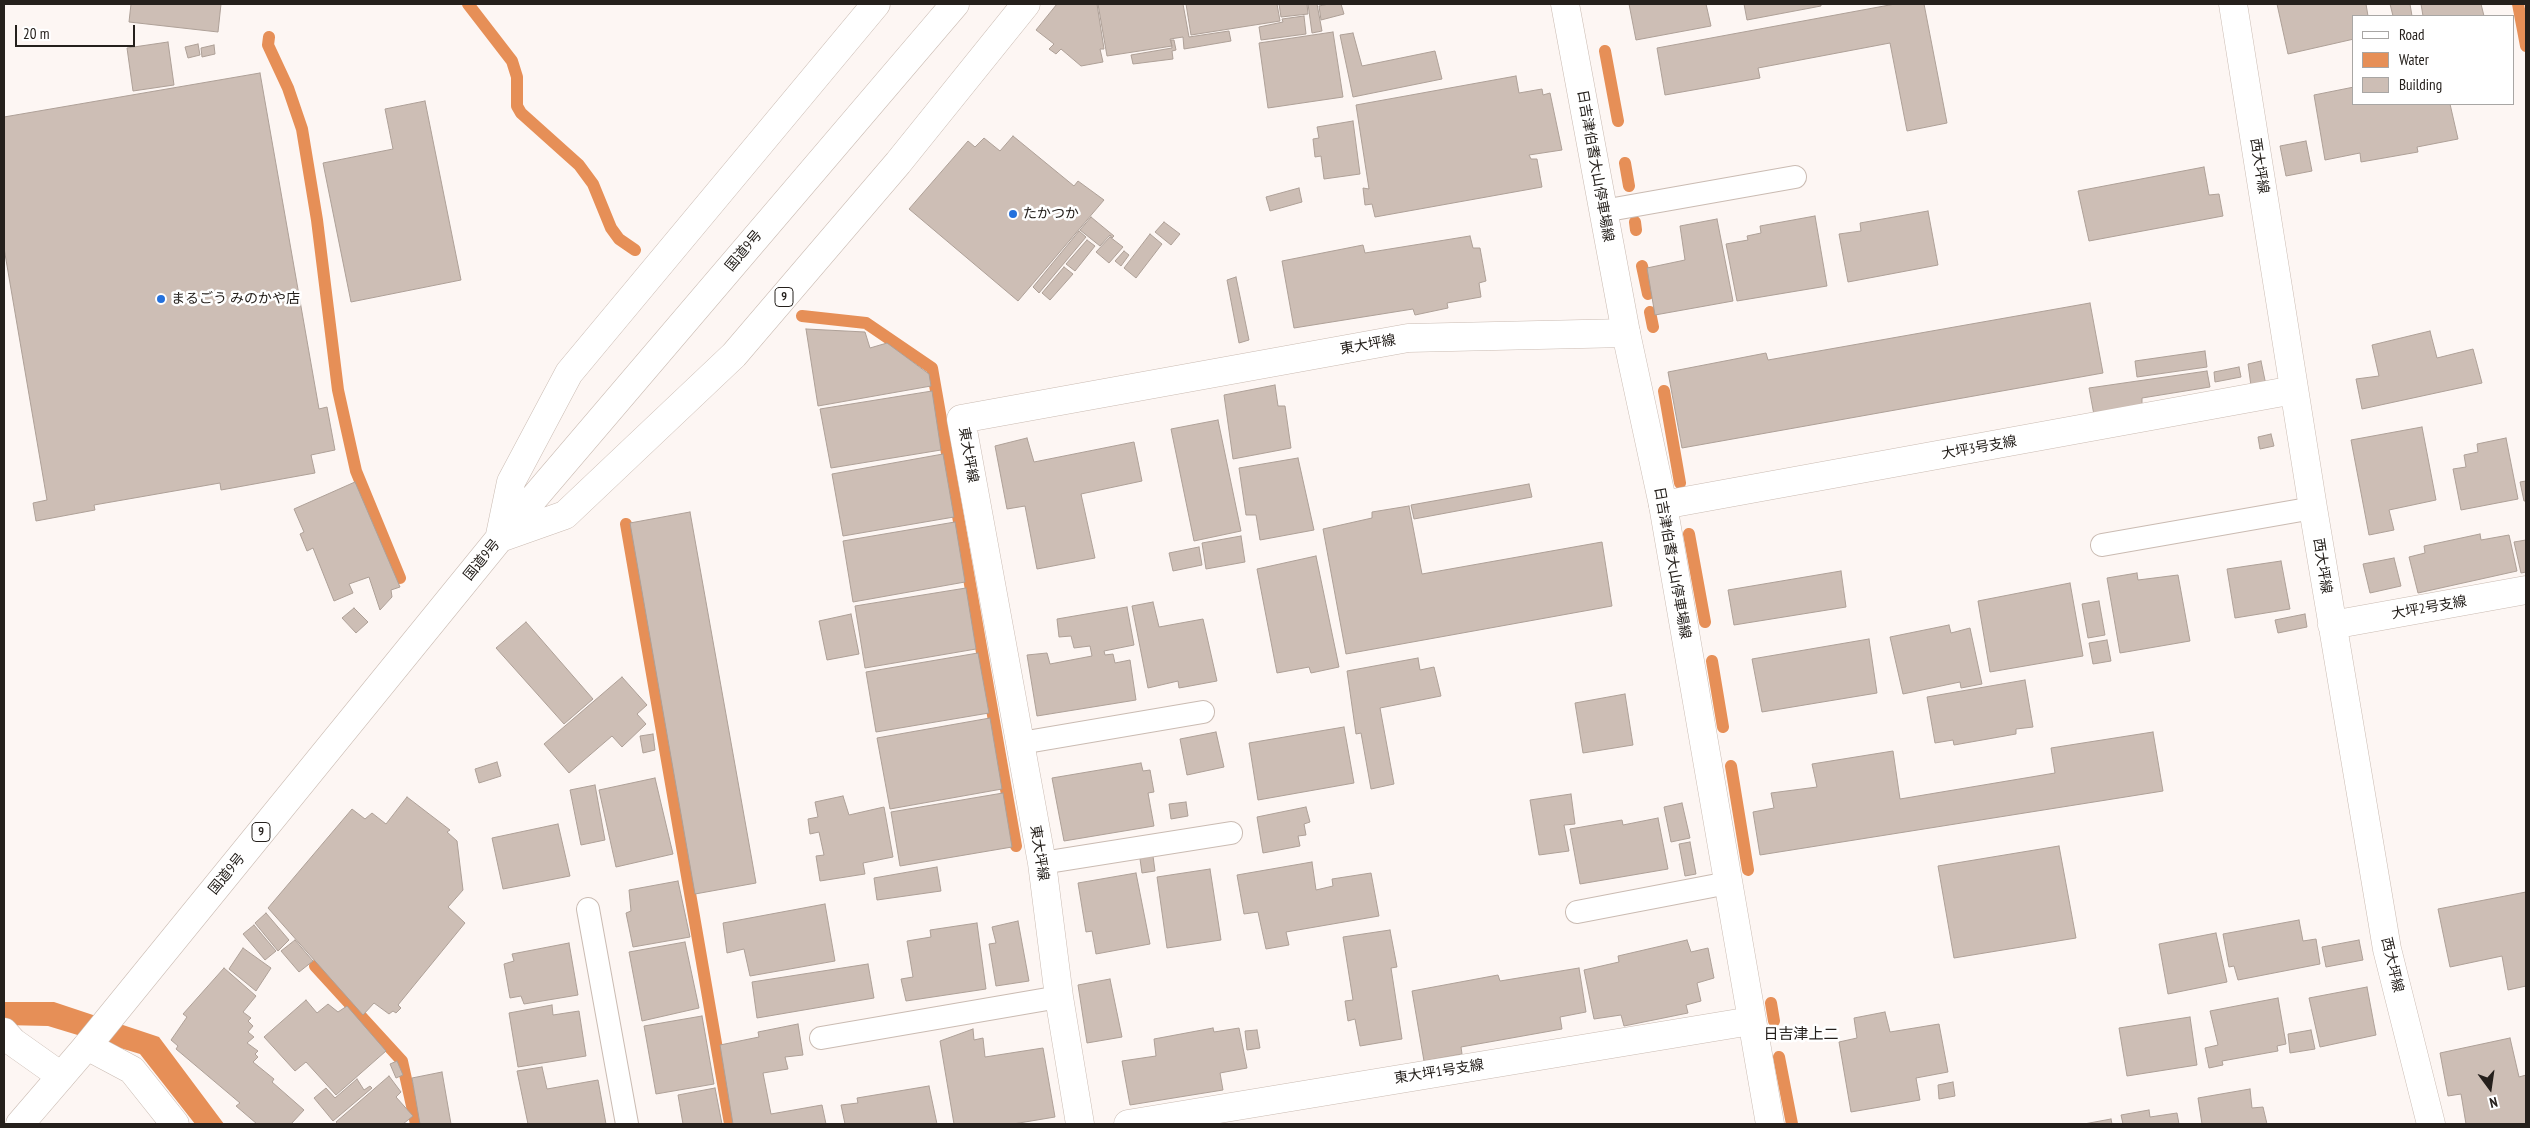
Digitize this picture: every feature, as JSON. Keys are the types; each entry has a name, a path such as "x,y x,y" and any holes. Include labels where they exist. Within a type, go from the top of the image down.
{"main road":[{"name":"9","path":"499,539 511,482 569,373 876,4"},
{"name":"国道9号","path":"20,1124 87,1046 499,539 955,4"},
{"name":"9","path":"499,539 565,515 734,355 898,163 1026,4"},
{"name":"日吉津伯耆大山停車場線","path":"1566,4 1626,333 1663,505 1770,1124"},
{"name":"西大坪線","path":"2233,4 2332,625 2387,949 2431,1124"},
{"name":"東大坪線","path":"1080,1124 1059,997 1042,863 961,419 1408,338 1626,333"},
{"name":"大坪3号支線","path":"1663,505 2294,390"},
{"name":"大坪2号支線","path":"2332,625 2526,590"},
{"name":"東大坪1号支線","path":"1128,1124 1751,1021"},
{"path":"4,1032 13,1042 61,1076"},
{"path":"87,1046 132,1070 175,1124"}],"lane":[{"path":"1603,211 1795,176"},
{"path":"2102,545 2313,508"},
{"path":"1021,744 1203,712"},
{"path":"1042,863 1230,833"},
{"path":"1577,912 1728,883"},
{"path":"588,909 627,1124"},
{"path":"821,1038 1059,997"}],"water":[{"path":"4,1002 54,1002 159,1037 224,1124 195,1124 140,1054 48,1026 4,1025"}],"building":[{"path":"131,4 221,4 218,32 129,22"},
{"path":"1057,4 1097,4 1104,49 1100,49 1103,62 1081,66 1061,49 1056,54 1049,49 1054,44 1036,30"},
{"path":"1098,4 1183,4 1189,37 1229,31 1231,41 1184,49 1183,37 1170,39 1172,46 1107,56"},
{"path":"1186,4 1277,4 1280,21 1191,35"},
{"path":"1279,4 1307,4 1308,14 1281,17"},
{"path":"1308,4 1317,4 1322,31 1312,33"},
{"path":"1341,4 1344,14 1321,20 1319,6"},
{"path":"1629,4 1706,4 1711,26 1636,40"},
{"path":"1744,4 1821,4 1821,6 1747,20"},
{"path":"1895,4 1924,4 1947,123 1907,131 1890,43 1758,68 1760,78 1665,95 1657,48"},
{"path":"2277,4 2366,4 2368,15 2352,15 2352,39 2288,54"},
{"path":"2390,4 2410,4 2412,15 2393,15"},
{"path":"2421,4 2481,4 2484,15 2423,15"},
{"path":"1304,16 1306,34 1261,40 1259,27 1283,22 1282,19"},
{"path":"1333,32 1343,97 1268,108 1259,43"},
{"path":"1353,33 1362,66 1435,51 1442,79 1353,97 1340,35"},
{"path":"1171,40 1174,40 1176,50 1172,51 1173,59 1133,64 1131,55 1172,48"},
{"path":"168,42 174,85 133,91 127,48"},
{"path":"198,44 200,55 188,58 185,47"},
{"path":"214,45 215,54 202,57 201,48"},
{"path":"260,73 319,409 327,407 335,450 311,455 315,473 221,490 220,483 94,505 95,510 36,521 33,503 47,500 4,248 4,117"},
{"path":"1516,76 1519,93 1542,89 1543,95 1550,93 1562,150 1529,155 1531,159 1537,159 1542,187 1375,217 1372,204 1365,205 1363,188 1369,189 1356,105"},
{"path":"2352,87 2352,105 2450,105 2458,139 2417,147 2418,152 2361,162 2360,153 2325,160 2314,95"},
{"path":"425,101 461,280 351,302 323,163 393,149 385,109"},
{"path":"1353,121 1360,174 1324,179 1321,156 1315,157 1313,139 1319,138 1317,127"},
{"path":"1013,136 1074,186 1078,181 1104,200 1018,301 909,209 968,141 975,147 984,138 1000,151"},
{"path":"2306,141 2312,171 2286,176 2280,146"},
{"path":"2204,167 2209,195 2219,194 2223,216 2089,241 2078,191"},
{"path":"1299,188 1302,202 1270,211 1266,197"},
{"path":"1928,211 1938,265 1848,282 1839,234 1861,231 1860,223"},
{"path":"1815,216 1827,286 1737,301 1726,244 1748,240 1747,236 1761,233 1760,226"},
{"path":"1091,217 1114,236 1112,238 1110,235 1100,246 1080,230"},
{"path":"1717,219 1733,301 1655,315 1647,268 1685,260 1680,226"},
{"path":"1164,222 1180,234 1171,245 1155,232"},
{"path":"1079,231 1086,237 1039,293 1033,287"},
{"path":"1150,234 1162,244 1136,278 1124,268"},
{"path":"1470,236 1473,248 1480,248 1486,281 1479,283 1481,297 1447,303 1448,308 1415,315 1413,309 1294,328 1282,261 1363,245 1365,253"},
{"path":"1110,237 1123,247 1109,263 1096,252"},
{"path":"1087,240 1095,246 1075,271 1066,264"},
{"path":"1124,251 1129,255 1121,266 1115,261"},
{"path":"1064,267 1073,274 1050,300 1042,293"},
{"path":"1236,277 1249,340 1239,343 1227,280"},
{"path":"2090,303 2103,373 1682,448 1668,372 1766,353 1768,360"},
{"path":"806,329 865,332 870,348 887,343 929,374 931,386 818,406"},
{"path":"2430,331 2437,358 2473,349 2482,383 2362,409 2356,379 2379,376 2372,345"},
{"path":"2205,351 2207,367 2137,377 2135,361"},
{"path":"2261,361 2267,390 2252,393 2248,364"},
{"path":"2239,367 2241,377 2215,382 2214,372"},
{"path":"2207,371 2210,387 2142,398 2142,408 2094,415 2089,388"},
{"path":"1275,385 1278,406 1285,406 1291,448 1233,459 1224,395"},
{"path":"932,391 941,450 831,468 820,409"},
{"path":"1218,420 1241,531 1194,541 1171,429"},
{"path":"2422,427 2436,500 2389,510 2394,530 2369,535 2351,440"},
{"path":"2271,434 2274,446 2260,449 2258,437"},
{"path":"1027,438 1034,462 1134,442 1142,481 1081,494 1095,558 1037,569 1025,506 1007,509 995,446"},
{"path":"2506,438 2518,499 2461,510 2453,469 2466,467 2464,455 2478,452 2477,444"},
{"path":"943,454 954,517 843,536 832,474"},
{"path":"1298,458 1314,530 1260,540 1256,515 1246,515 1239,468"},
{"path":"2526,481 2526,501 2524,501 2520,482"},
{"path":"355,482 400,587 391,590 392,597 380,610 369,577 349,584 353,593 334,601 313,548 307,551 300,534 304,532 294,509"},
{"path":"1529,484 1532,497 1414,519 1411,505"},
{"path":"1409,506 1422,574 1602,542 1612,606 1346,654 1323,529 1372,518 1372,512"},
{"path":"690,512 756,883 695,894 630,523"},
{"path":"955,522 965,582 853,602 843,541"},
{"path":"2480,534 2481,540 2509,535 2517,571 2418,593 2409,557 2425,553 2424,546"},
{"path":"1241,536 1245,562 1206,569 1202,543"},
{"path":"2526,540 2526,572 2521,573 2514,542"},
{"path":"1199,547 1202,565 1173,571 1169,553"},
{"path":"1316,556 1339,667 1311,673 1309,667 1277,673 1257,569"},
{"path":"2394,558 2401,586 2370,593 2363,564"},
{"path":"2281,561 2290,609 2235,618 2227,569"},
{"path":"1841,571 1846,607 1734,625 1728,590"},
{"path":"2137,573 2138,580 2178,575 2190,641 2120,653 2107,578"},
{"path":"2070,583 2083,656 1990,672 1978,601"},
{"path":"966,588 976,649 865,668 855,606"},
{"path":"2099,601 2105,635 2088,638 2082,604"},
{"path":"1153,602 1159,627 1203,619 1217,681 1179,688 1178,681 1148,688 1132,606"},
{"path":"1127,607 1134,645 1104,651 1105,655 1113,654 1115,663 1130,660 1136,700 1037,716 1027,655 1047,653 1050,664 1092,656 1090,646 1074,648 1071,636 1059,637 1057,619"},
{"path":"354,608 368,622 356,633 342,618"},
{"path":"851,614 859,654 827,660 819,621"},
{"path":"2305,614 2307,627 2278,633 2275,620"},
{"path":"526,622 593,699 564,724 496,648"},
{"path":"1949,625 1951,633 1970,628 1982,684 1961,688 1960,682 1903,694 1890,637"},
{"path":"1869,639 1877,693 1762,712 1752,659"},
{"path":"2107,640 2111,661 2093,664 2089,643"},
{"path":"978,653 989,713 876,732 866,672"},
{"path":"1418,658 1420,670 1434,667 1441,696 1380,708 1394,784 1371,789 1361,733 1356,734 1347,671"},
{"path":"622,677 647,705 637,714 646,724 622,747 612,736 569,773 544,744"},
{"path":"2025,680 2033,727 2016,729 2016,734 1954,745 1953,740 1935,743 1927,697"},
{"path":"1625,694 1633,745 1583,753 1575,703"},
{"path":"990,718 1002,789 890,809 877,738"},
{"path":"1344,727 1354,783 1258,800 1249,743"},
{"path":"1216,732 1224,767 1187,775 1180,739"},
{"path":"2153,732 2163,791 1760,855 1753,812 1774,808 1771,793 1817,787 1812,764 1893,751 1900,799 2055,773 2051,748"},
{"path":"653,734 655,750 643,753 640,736"},
{"path":"497,762 501,776 479,783 475,769"},
{"path":"1141,763 1143,771 1150,770 1154,792 1148,793 1154,826 1064,841 1052,778"},
{"path":"655,778 673,854 616,867 599,790"},
{"path":"595,785 605,840 581,845 570,790"},
{"path":"1003,793 1012,847 900,866 891,812"},
{"path":"1571,794 1575,824 1564,825 1569,851 1539,855 1530,800"},
{"path":"843,796 849,815 884,807 893,857 863,863 865,874 820,881 816,856 824,855 819,832 810,834 808,819 818,817 815,802"},
{"path":"407,797 450,830 447,832 457,841 463,890 448,907 465,923 398,1005 401,1008 396,1013 393,1011 389,1014 374,1003 363,1015 268,908 352,809 365,819 372,813 386,824"},
{"path":"1186,802 1188,816 1171,819 1169,804"},
{"path":"1682,803 1690,838 1671,842 1664,807"},
{"path":"1306,807 1310,822 1304,824 1306,835 1298,836 1300,846 1263,853 1257,817"},
{"path":"1658,818 1668,869 1580,884 1570,829 1622,820 1623,825"},
{"path":"558,824 570,876 503,889 492,838"},
{"path":"1690,842 1696,874 1685,876 1679,844"},
{"path":"2059,846 2076,938 1954,958 1938,866"},
{"path":"1153,856 1155,871 1142,873 1140,859"},
{"path":"1312,862 1316,890 1333,886 1332,879 1371,873 1379,916 1286,932 1289,945 1266,949 1258,912 1244,914 1237,875"},
{"path":"937,867 941,891 877,900 874,878"},
{"path":"1210,869 1221,940 1167,948 1157,877"},
{"path":"1136,873 1150,944 1096,954 1092,931 1086,932 1078,883"},
{"path":"678,881 690,937 633,947 626,913 631,911 629,890"},
{"path":"2526,892 2526,986 2508,990 2502,956 2450,967 2438,909"},
{"path":"825,904 835,961 750,976 744,949 727,953 723,923"},
{"path":"266,913 289,940 278,951 255,923"},
{"path":"2299,920 2303,941 2316,939 2320,964 2238,980 2234,966 2229,967 2223,934"},
{"path":"1018,921 1029,981 996,986 989,944 996,943 992,927"},
{"path":"977,923 986,989 906,1001 901,979 913,977 907,941 931,937 930,930"},
{"path":"254,925 276,951 265,960 243,934"},
{"path":"1390,930 1397,967 1391,968 1402,1039 1360,1046 1355,1019 1348,1021 1345,1001 1353,1000 1343,937"},
{"path":"2216,933 2227,982 2168,994 2159,944"},
{"path":"295,940 313,961 299,972 281,951"},
{"path":"1687,940 1691,952 1708,948 1714,978 1697,983 1701,1001 1686,1005 1688,1013 1624,1026 1621,1015 1594,1019 1584,970 1619,962 1618,956"},
{"path":"2359,940 2363,960 2326,967 2322,947"},
{"path":"685,942 699,1008 642,1021 629,952"},
{"path":"569,943 578,995 524,1004 521,996 510,998 504,964 514,961 512,954"},
{"path":"243,948 271,968 256,991 229,969"},
{"path":"868,964 874,998 757,1018 752,982"},
{"path":"224,968 256,996 243,1012 251,1018 248,1021 253,1026 248,1032 254,1037 247,1043 258,1051 255,1054 258,1057 253,1062 274,1079 272,1082 304,1110 291,1124 257,1124 236,1106 240,1103 176,1049 178,1046 171,1040 187,1017 183,1014"},
{"path":"1579,968 1586,1012 1560,1017 1562,1029 1461,1047 1462,1054 1424,1061 1412,991 1498,975 1500,981"},
{"path":"1110,979 1122,1037 1087,1043 1078,985"},
{"path":"2367,987 2376,1035 2320,1047 2309,998"},
{"path":"2278,998 2286,1044 2277,1046 2278,1051 2222,1061 2223,1065 2209,1068 2205,1048 2218,1045 2210,1011"},
{"path":"306,1000 317,1013 328,1004 338,1012 347,1006 386,1051 336,1095 306,1062 295,1071 264,1037"},
{"path":"552,1005 553,1015 579,1011 586,1056 518,1067 509,1013"},
{"path":"1885,1012 1890,1032 1939,1024 1948,1072 1916,1078 1920,1100 1851,1112 1839,1042 1857,1038 1854,1018"},
{"path":"702,1016 714,1084 656,1094 644,1026"},
{"path":"2190,1017 2197,1065 2127,1076 2119,1028"},
{"path":"798,1024 803,1055 785,1057 788,1069 763,1073 771,1114 822,1105 826,1124 733,1124 720,1045 759,1037 758,1032"},
{"path":"1213,1028 1214,1032 1239,1028 1247,1068 1220,1073 1223,1090 1130,1105 1122,1061 1156,1056 1154,1039"},
{"path":"973,1029 974,1040 983,1038 985,1057 1043,1048 1055,1117 1013,1124 954,1124 940,1041"},
{"path":"1257,1030 1260,1048 1247,1050 1245,1031"},
{"path":"2311,1030 2315,1049 2290,1053 2288,1034"},
{"path":"2510,1038 2519,1077 2526,1075 2526,1124 2466,1124 2461,1094 2448,1096 2440,1053"},
{"path":"397,1061 403,1075 396,1078 390,1064"},
{"path":"542,1067 547,1089 598,1080 606,1124 528,1124 517,1071"},
{"path":"442,1072 451,1124 420,1124 412,1078"},
{"path":"389,1076 401,1092 396,1097 413,1116 403,1124 338,1124 336,1122"},
{"path":"357,1079 364,1090 370,1086 372,1088 333,1121 314,1098 326,1088 335,1098"},
{"path":"1953,1082 1955,1096 1939,1099 1938,1085"},
{"path":"929,1086 937,1124 845,1124 841,1105 858,1103 857,1098"},
{"path":"715,1088 722,1124 683,1124 678,1095"},
{"path":"2250,1089 2252,1108 2263,1107 2267,1124 2202,1124 2198,1098"},
{"path":"2149,1110 2150,1117 2177,1113 2179,1124 2123,1124 2121,1115"},
{"path":"2111,1119 2112,1124 2084,1124"}],"waterway":[{"path":"468,4 512,61 517,77 517,106 521,113 579,165 593,184 611,228 619,239 635,250"},
{"path":"2518,4 2526,46"},
{"path":"269,37 268,45 288,88 302,129 317,220 338,390 356,471 400,578"},
{"path":"1605,51 1618,121"},
{"path":"1625,163 1629,186"},
{"path":"1635,222 1636,230"},
{"path":"1642,266 1648,294"},
{"path":"1650,312 1653,327"},
{"path":"802,316 866,323 932,368 1016,846"},
{"path":"1664,391 1680,483"},
{"path":"626,524 730,1124"},
{"path":"1689,534 1705,622"},
{"path":"1712,661 1723,727"},
{"path":"1731,766 1748,870"},
{"path":"315,966 402,1061 416,1124"},
{"path":"1771,1003 1774,1021"},
{"path":"1779,1057 1792,1124"}],"place":[{"name":"たかつか","path":"1013,214"},
{"name":"まるごう みのかや店","path":"161,299"}],"district":[{"name":"日吉津上二","path":"1801,1035"}]}
